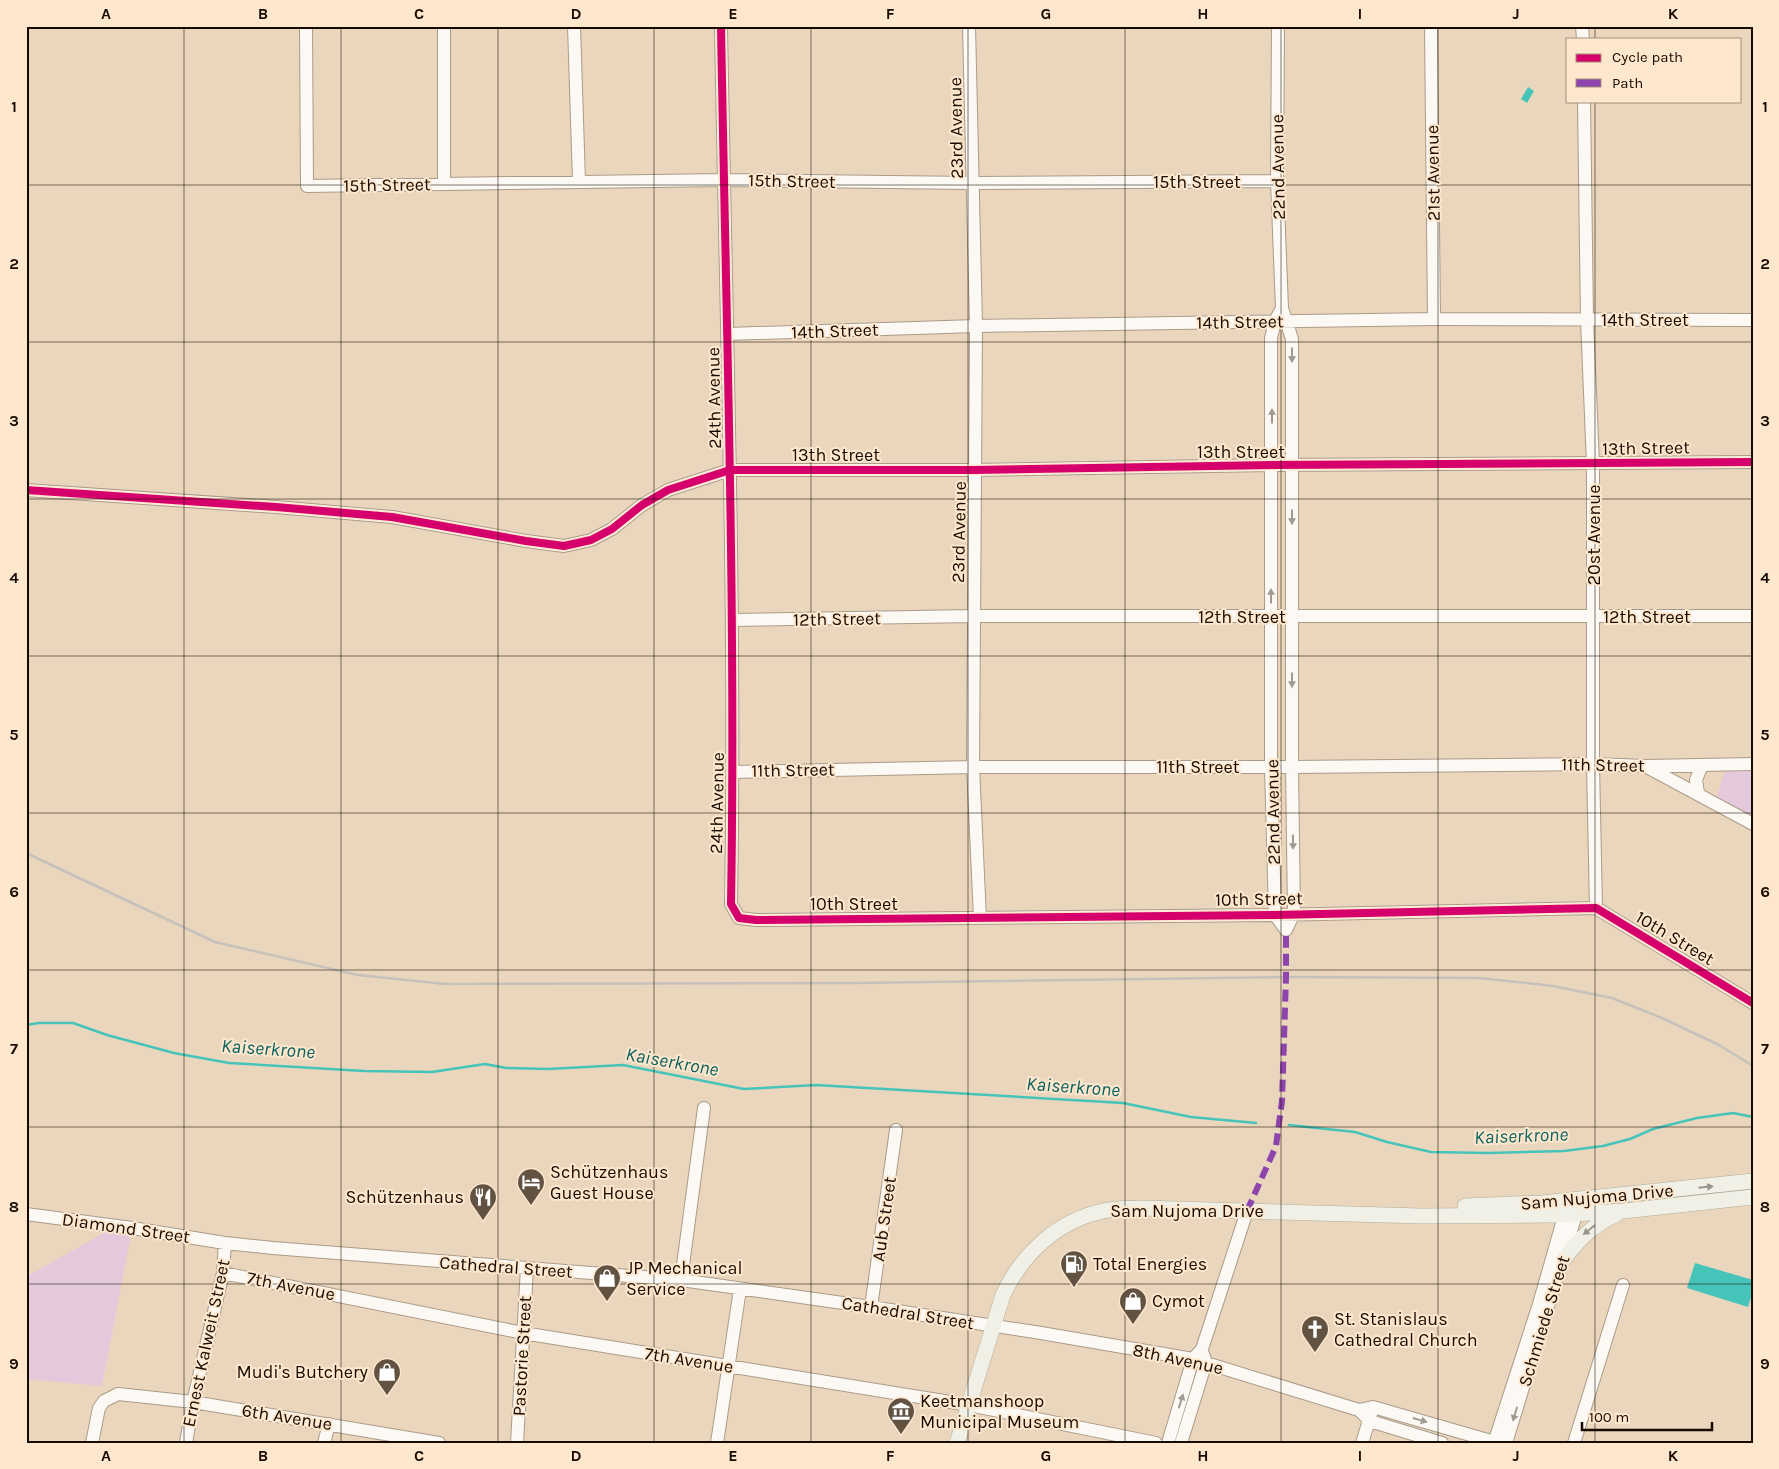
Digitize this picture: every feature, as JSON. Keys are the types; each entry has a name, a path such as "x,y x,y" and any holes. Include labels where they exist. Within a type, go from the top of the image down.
{"main road":[{"name":"Sam Nujoma Drive","path":"1573,1207 1753,1181"},
{"name":"Sam Nujoma Drive","path":"958,1443 993,1326 1010,1279 1043,1240 1063,1226 1085,1216 1104,1211 1141,1208 1291,1212 1309,1209 1469,1206 1573,1207 1622,1211 1753,1197"},
{"path":"1564,1259 1576,1242 1591,1228 1622,1211"}],"street":[{"name":"15th Street","path":"306,26 307,186 724,180 972,183 1276,181"},
{"path":"444,26 444,184"},
{"path":"574,26 579,182"},
{"name":"24th Avenue","path":"721,26 732,620 733,772 731,904 739,918"},
{"name":"23rd Avenue","path":"969,26 976,326 973,767 980,918"},
{"name":"22nd Avenue","path":"1275,915 1272,767 1271,338 1281,321 1282,308 1276,181 1278,26"},
{"name":"21st Avenue","path":"1431,26 1434,319"},
{"name":"20st Avenue","path":"1584,102 1593,464 1593,764 1596,908"},
{"name":"14th Street","path":"728,334 976,326 1281,321 1434,319 1753,320"},
{"name":"22nd Avenue","path":"1281,321 1292,339 1294,913"},
{"name":"13th Street","path":"26,490 392,517 526,542 564,546 591,540 612,529 642,505 668,490 730,470 974,470 1272,465 1753,462"},
{"name":"12th Street","path":"732,620 973,616 1753,616"},
{"name":"11th Street","path":"733,772 973,767 1292,767 1593,764 1646,766 1753,764"},
{"path":"1698,793 1696,780 1702,765"},
{"path":"1646,766 1753,824"},
{"name":"10th Street","path":"739,918 756,920 1275,915 1294,913 1596,908 1753,1003"},
{"path":"681,1280 704,1108"},
{"name":"Aub Street","path":"871,1307 896,1130"},
{"name":"Schmiede Street","path":"1498,1442 1564,1259 1573,1207"},
{"name":"Schmiede Street","path":"1498,1442 1539,1304 1573,1207"},
{"path":"1181,1443 1202,1349 1247,1211"},
{"name":"Diamond Street","path":"26,1214 225,1243"},
{"name":"Cathedral Street","path":"225,1243 681,1280 993,1326"},
{"name":"Ernest Kalweit Street","path":"186,1443 193,1402 223,1273 225,1243"},
{"name":"Pastorie Street","path":"517,1443 526,1268"},
{"name":"7th Avenue","path":"223,1273 523,1333 969,1404 1156,1443"},
{"path":"1574,1443 1623,1285"},
{"path":"717,1443 740,1289"},
{"name":"8th Avenue","path":"993,1326 1200,1360 1359,1410 1370,1420 1442,1443"},
{"path":"1168,1443 1200,1360"},
{"name":"6th Avenue","path":"92,1443 99,1408 104,1401 118,1394 193,1402 439,1443"},
{"path":"1362,1443 1373,1407"},
{"name":"8th Avenue","path":"1359,1410 1373,1407 1498,1442"},
{"path":"324,1443 329,1424"}],"shaded area":[{"path":"1725,770 1753,770 1753,818 1717,797"},
{"path":"118,1225 132,1228 102,1386 26,1379 26,1277"}],"water":[{"path":"1528,87 1534,91 1527,103 1521,99"},
{"path":"1695,1263 1753,1280 1753,1291 1748,1307 1687,1288"}],"waterway":[{"name":"Kaiserkrone","path":"26,1025 73,1023 107,1035 174,1053 229,1063 364,1071 432,1072 485,1064 506,1068 548,1069 623,1065 744,1089 816,1085 1123,1103 1191,1117 1256,1123"},
{"name":"Kaiserkrone","path":"1289,1125 1355,1132 1387,1142 1431,1152 1488,1153 1564,1151 1603,1146 1630,1139 1653,1129 1697,1118 1733,1113 1753,1117"}],"railway":[{"path":"26,853 215,942 358,975 445,984 857,983 1286,977 1479,978 1553,986 1612,998 1662,1018 1719,1045 1753,1066"}],"marked path":[{"path":"1247,1211 1276,1146 1282,1101 1286,930"}],"cycle path":[{"path":"721,26 730,465 732,684 731,904 739,918 756,920 1275,915 1596,908 1753,1003"},
{"path":"26,490 392,517 564,546 591,540 612,529 642,505 668,490 730,470 974,470 1272,465 1753,462"}],"place":[{"name":"Schützenhaus Guest House","path":"531,1206"},
{"name":"Schützenhaus","path":"483,1221"},
{"name":"Total Energies","path":"1074,1288"},
{"name":"JP Mechanical Service","path":"607,1302"},
{"name":"Cymot","path":"1133,1325"},
{"name":"St. Stanislaus Cathedral Church","path":"1315,1353"},
{"name":"Mudi's Butchery","path":"387,1396"},
{"name":"Keetmanshoop Municipal Museum","path":"901,1435"}]}
